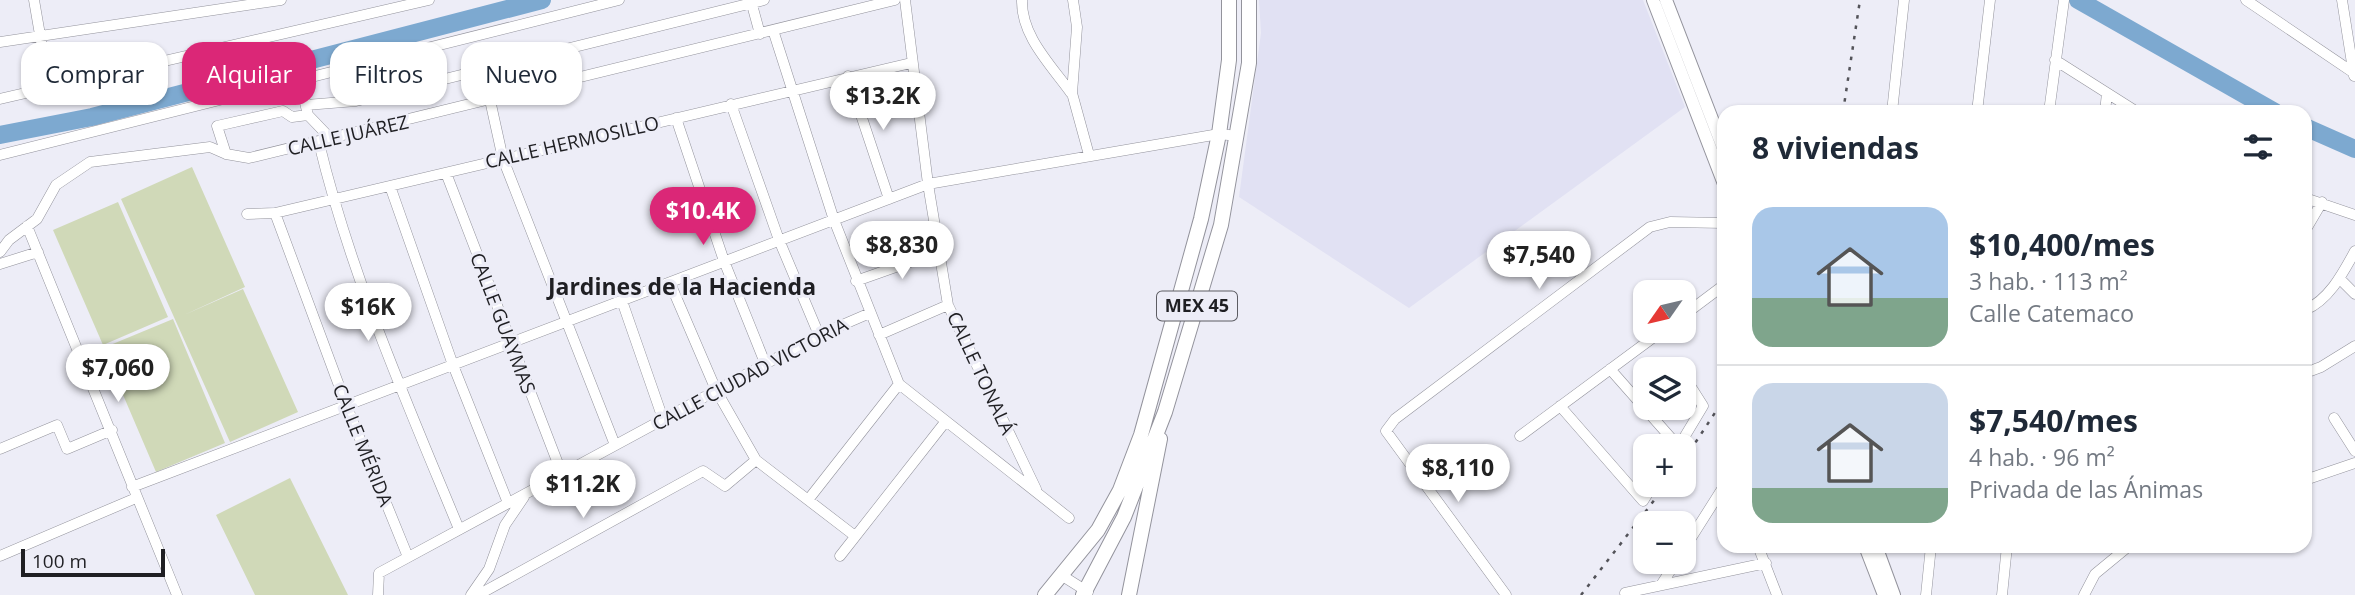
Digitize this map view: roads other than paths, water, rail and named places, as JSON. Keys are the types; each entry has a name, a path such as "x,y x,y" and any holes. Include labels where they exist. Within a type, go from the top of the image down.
{"highway":[{"name":"MEX 45","path":"1045,595 1098,530 1132,462 1201,219 1219,134 1229,60 1229,0"},
{"name":"MEX 45","path":"1087,594 1124,517 1165,412 1221,225 1249,63 1249,0"},
{"path":"1129,595 1165,412"},
{"path":"1054,595 1061,575"}],"main road":[{"path":"1653,0 1717,166"},
{"path":"1666,0 1717,132"},
{"path":"1868,553 1884,595"},
{"path":"1879,553 1894,595"}],"street":[{"path":"34,0 41,42"},
{"path":"0,43 281,0"},
{"path":"168,59 410,2 429,0"},
{"path":"316,74 618,0"},
{"path":"226,154 218,126 283,111 292,117 307,110 356,101 764,0"},
{"name":"CALLE JUÁREZ","path":"582,78 895,0"},
{"name":"CALLE TONALÁ","path":"905,0 928,184 948,305 1037,493"},
{"path":"1022,0 1022,17 1033,41 1072,93"},
{"path":"1073,0 1077,27 1072,93 1089,155"},
{"path":"1893,105 1904,0"},
{"path":"1978,105 1990,0"},
{"path":"2246,0 2355,77"},
{"path":"2342,0 2355,77"},
{"path":"751,2 760,34"},
{"path":"2050,105 2063,4"},
{"path":"773,30 834,220 899,384 1069,518"},
{"path":"2055,60 2126,105"},
{"name":"CALLE HERMOSILLO","path":"247,214 275,214 911,63"},
{"path":"848,76 889,199"},
{"path":"2106,105 2107,93"},
{"path":"0,99 21,94"},
{"path":"731,104 779,240 819,335"},
{"path":"0,155 194,105"},
{"path":"306,105 332,140"},
{"name":"CALLE JUÁREZ","path":"226,154 249,158 470,105"},
{"path":"491,105 503,159 614,445"},
{"path":"676,117 724,261 765,363"},
{"path":"132,487 928,184 1219,134 1238,136"},
{"path":"319,143 333,200 400,386 458,530"},
{"path":"0,252 9,240 37,219 56,185 90,162 210,147 226,154"},
{"name":"CALLE GUAYMAS","path":"446,173 509,344 562,474"},
{"path":"390,186 453,365 508,503"},
{"path":"2312,200 2355,215"},
{"path":"2312,219 2322,202"},
{"name":"CALLE MÉRIDA","path":"275,214 347,407 408,557"},
{"path":"1506,595 1386,431 1395,419 1650,227 1670,222 1717,223"},
{"path":"27,226 112,430 135,498 177,595"},
{"path":"2312,307 2340,279 2355,251"},
{"path":"0,264 38,252"},
{"path":"856,281 938,252"},
{"path":"2340,279 2355,294"},
{"path":"670,284 716,390 756,460 855,536"},
{"path":"1696,305 1717,290"},
{"path":"622,301 663,419"},
{"path":"879,335 948,305"},
{"name":"CALLE CIUDAD VICTORIA","path":"378,595 379,573 765,363 870,313"},
{"path":"1520,436 1646,343"},
{"path":"2312,370 2355,346"},
{"path":"1610,369 1667,434"},
{"path":"808,500 899,384"},
{"path":"1696,395 1703,406 1696,417"},
{"path":"1560,406 1633,490"},
{"path":"2334,418 2355,451"},
{"path":"840,556 946,421"},
{"path":"0,449 57,425 67,449 112,430"},
{"path":"478,595 703,471 725,486 756,460"},
{"path":"2312,478 2355,463"},
{"path":"471,595 489,569 512,512 529,491"},
{"path":"1696,531 1717,497"},
{"path":"0,556 135,498"},
{"path":"1761,553 1777,595"},
{"path":"1926,595 1930,553"},
{"path":"2002,595 2006,553"},
{"path":"2095,595 2086,590 2095,574 2120,553"},
{"path":"1625,593 1766,563"},
{"path":"1661,585 1668,574"},
{"path":"1061,575 1087,594"}],"waterway":[{"path":"0,135 92,117 542,0"},
{"path":"2078,0 2263,105"},
{"path":"2312,130 2355,149"}],"railway":[{"path":"1844,105 1860,0"},
{"path":"1696,442 1717,410"},
{"path":"1581,595 1657,497"}],"district":[{"name":"Jardines de la Hacienda","path":"682,287"}]}
